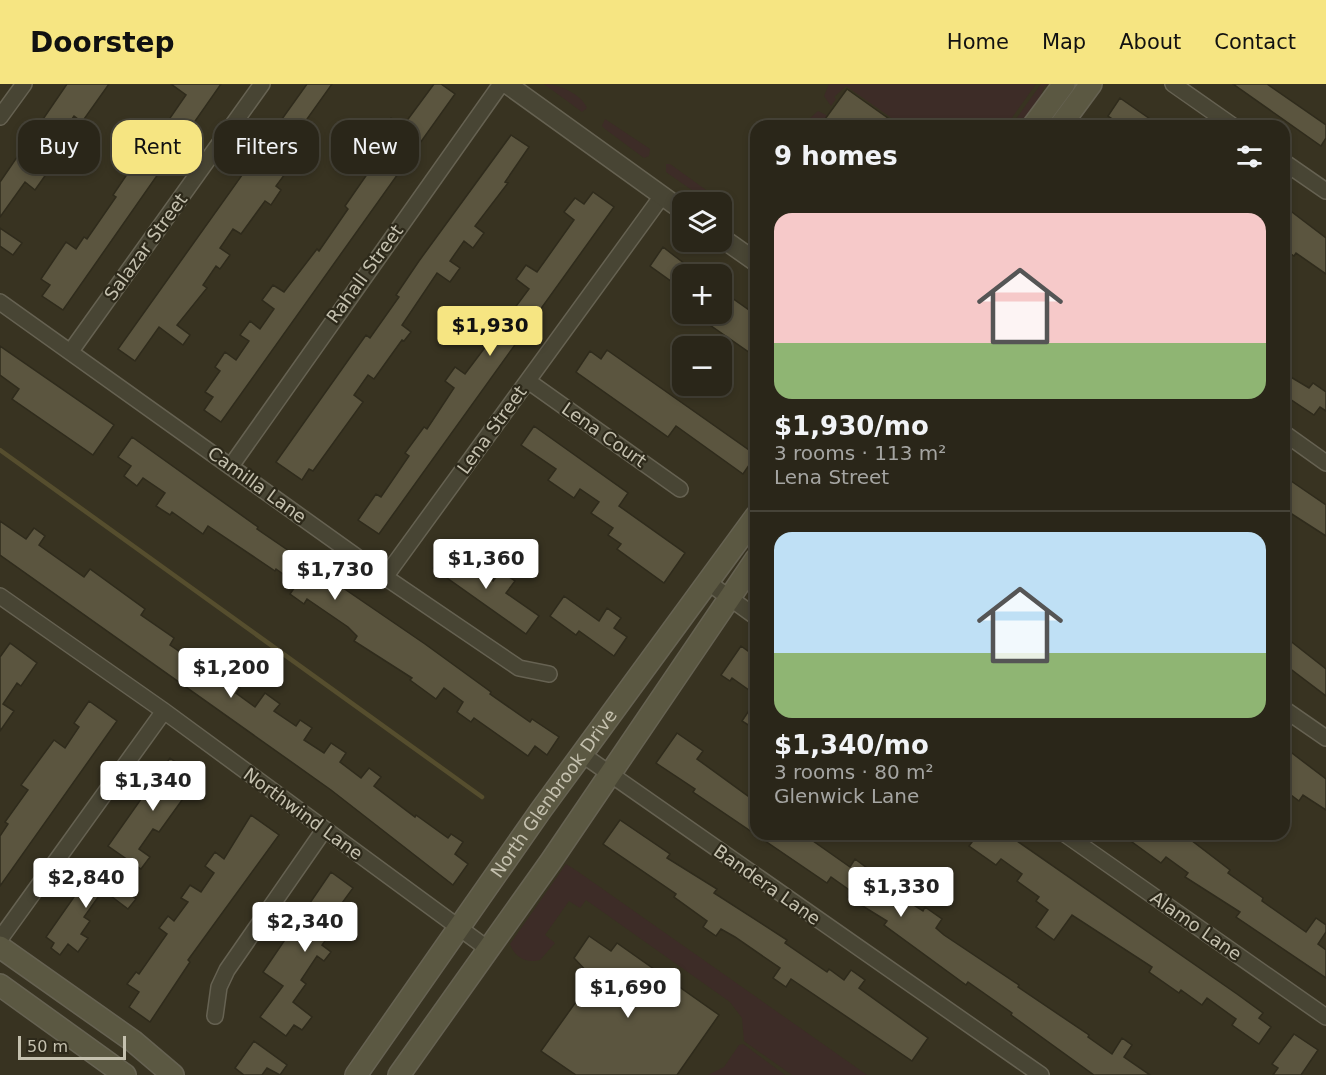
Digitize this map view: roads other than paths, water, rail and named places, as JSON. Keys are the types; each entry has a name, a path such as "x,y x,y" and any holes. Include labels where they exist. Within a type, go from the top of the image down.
{"main road":[{"path":"1037,120 1064,84"},
{"path":"1064,120 1091,84"},
{"name":"North Glenbrook Drive","path":"356,1075 540,810 583,755 750,525"},
{"name":"North Glenbrook Drive","path":"399,1075 610,774 750,568"},
{"path":"0,947 133,1041 173,1075"},
{"path":"0,985 125,1075"}],"street":[{"path":"0,117 24,84"},
{"name":"Salazar Street","path":"71,351 262,84"},
{"name":"Rahall Street","path":"231,466 501,84"},
{"path":"507,84 672,203"},
{"path":"1173,84 1224,120"},
{"path":"1290,166 1326,191"},
{"name":"Lena Street","path":"385,577 662,196"},
{"path":"732,245 750,258"},
{"name":"Camilla Lane","path":"0,302 385,577 519,668 549,674"},
{"name":"Lena Court","path":"528,381 680,489"},
{"path":"1290,437 1326,463"},
{"path":"709,583 750,613"},
{"name":"Northwind Lane","path":"0,596 164,711 488,949"},
{"path":"0,939 164,711"},
{"path":"1290,713 1326,738"},
{"name":"Bandera Lane","path":"583,755 1041,1075"},
{"path":"215,1016 219,987 227,970 324,830"},
{"name":"Alamo Lane","path":"1074,840 1326,1017"}],"waterway":[{"path":"0,450 482,797"}]}
